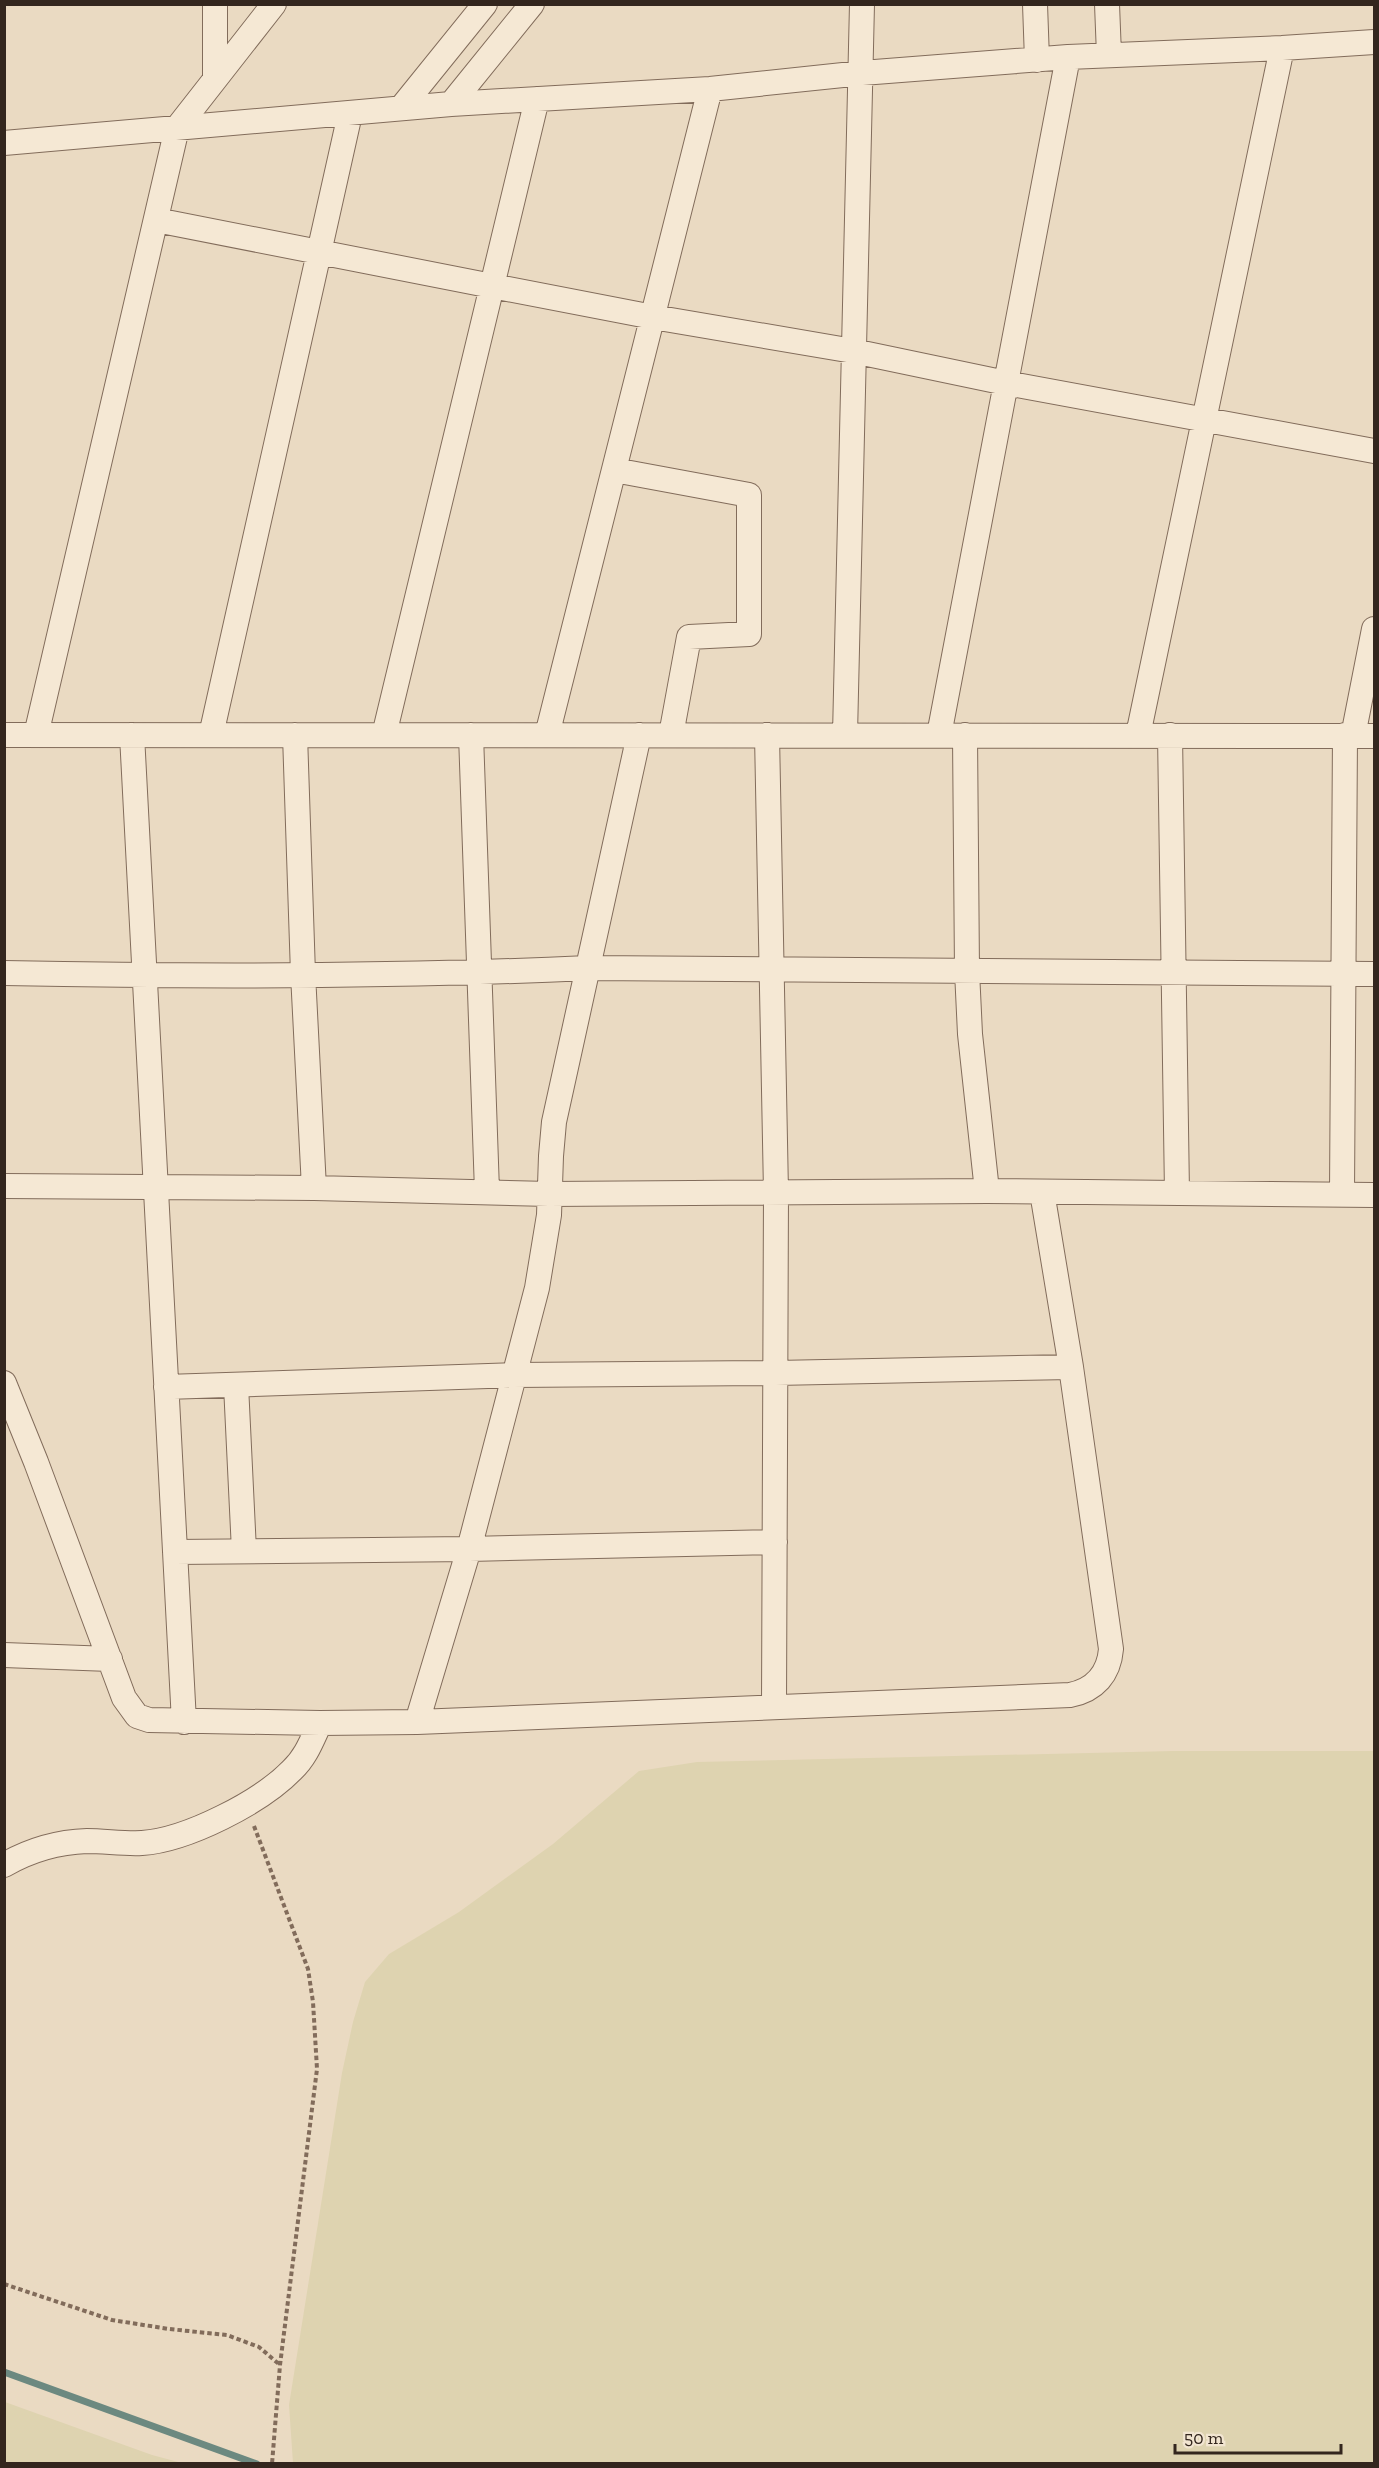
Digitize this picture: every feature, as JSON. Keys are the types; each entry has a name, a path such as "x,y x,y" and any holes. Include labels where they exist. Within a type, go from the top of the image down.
{"street":[{"path":"215,4 215,79"},
{"path":"36,735 177,128 274,4"},
{"path":"401,108 485,4"},
{"path":"451,104 532,4"},
{"path":"845,735 862,4"},
{"path":"1035,4 1037,60"},
{"path":"1107,4 1109,55"},
{"path":"6,147 177,128 451,104 710,89 862,73 1068,57 1374,42"},
{"path":"1138,735 1282,48"},
{"path":"939,735 1068,57"},
{"path":"547,735 710,89"},
{"path":"384,735 537,99"},
{"path":"211,735 350,114"},
{"path":"156,220 652,317 853,351 1374,451"},
{"path":"614,470 749,495 749,634 689,637 670,735"},
{"path":"1342,1194 1343,974 1358,735 1374,629"},
{"path":"4,735 1358,735"},
{"path":"132,735 184,1722"},
{"path":"295,735 303,974 314,1188"},
{"path":"471,735 487,1191"},
{"path":"417,1722 469,1549 537,1288 549,1215 554,1122 639,735"},
{"path":"767,735 776,1192 774,1706"},
{"path":"965,735 967,971 970,1034 987,1191"},
{"path":"1170,735 1177,1193"},
{"path":"4,973 145,976 479,973 588,968 1374,974"},
{"path":"4,1186 314,1188 549,1194 987,1191 1374,1195"},
{"path":"4,1383 124,1698 137,1716 149,1720 417,1722 1081,1693 1100,1680 1106,1671 1111,1649 1071,1366 1042,1192"},
{"path":"166,1387 514,1375 776,1373 1071,1366"},
{"path":"236,1385 244,1551"},
{"path":"175,1551 469,1549 775,1542"},
{"path":"4,1655 110,1659"},
{"path":"4,1865 39,1849 61,1844 87,1841 142,1843 172,1838 196,1830 273,1786 293,1770 308,1750 320,1723"}],"path":[{"path":"245,1803 308,1969 316,2038 316,2069 280,2365 272,2463"},
{"path":"4,2284 112,2320 227,2335 259,2347 280,2365"}],"shaded area":[{"path":"1173,1751 1374,1751 1374,2463 293,2463 289,2405 342,2073 353,2022 365,1982 389,1954 459,1912 553,1844 639,1771 697,1762"},
{"path":"5,2402 152,2455 182,2463 5,2463"}],"waterway":[{"path":"4,2372 257,2464"}]}
